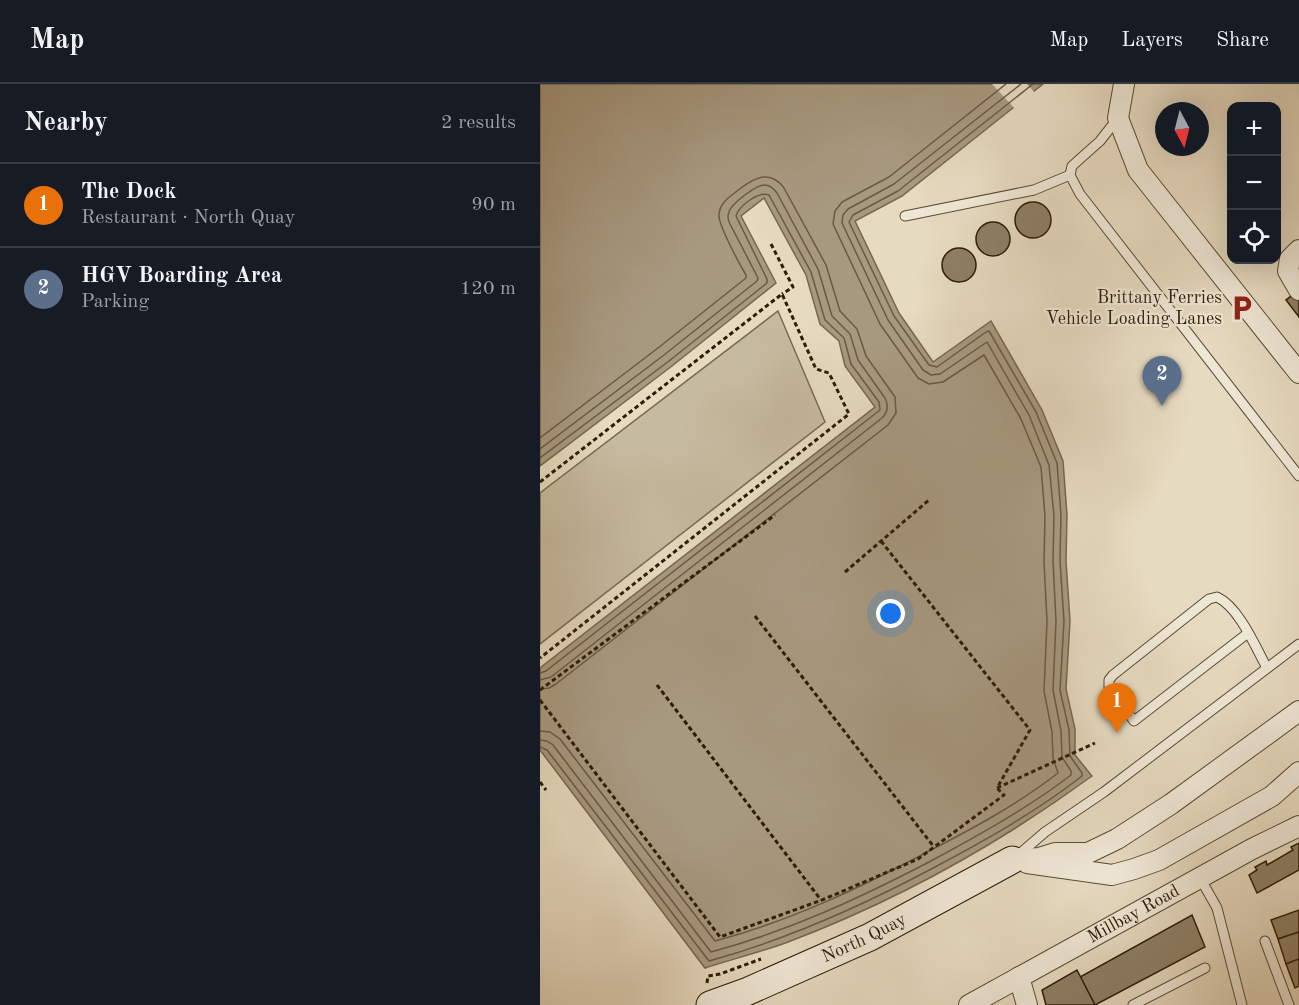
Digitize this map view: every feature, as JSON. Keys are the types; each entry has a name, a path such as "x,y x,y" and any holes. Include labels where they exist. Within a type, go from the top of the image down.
{"street":[{"path":"1125,84 1118,118 1138,170 1299,374"},
{"path":"1299,249 1290,259 1287,272 1299,290"},
{"path":"1012,860 1039,858 1055,853 1088,853 1117,839 1171,804 1299,711"},
{"path":"1012,860 1112,875 1134,869 1159,860 1272,796 1299,772"},
{"name":"Millbay Road","path":"969,1005 1299,826"},
{"name":"North Quay","path":"708,995 746,992 870,937 1012,860"},
{"path":"1019,978 1027,1005"}],"lane":[{"path":"1118,118 1100,141 1072,166 1070,175 1086,203 1299,476"},
{"path":"905,216 1034,190 1070,175"},
{"path":"1248,633 1134,721 1109,687 1108,680 1113,675 1209,599 1217,597 1235,613 1248,633 1267,668"},
{"path":"1012,860 1046,832 1104,792 1299,644"},
{"path":"1200,878 1217,908 1242,1005"},
{"path":"1266,941 1289,1005"},
{"path":"1133,1005 1205,968"}],"path":[{"path":"540,482 793,287 771,244"},
{"path":"540,658 849,414 829,373 816,369 782,294"},
{"path":"845,572 928,500"},
{"path":"540,690 775,515"},
{"path":"881,541 1030,730 997,788"},
{"path":"755,616 934,847"},
{"path":"657,685 822,900"},
{"path":"540,700 720,937 822,900 918,859 1004,795 997,788"},
{"path":"997,788 1095,743"},
{"path":"540,782 546,790"},
{"path":"708,995 708,976 720,974 765,957"}],"shaded area":[{"path":"778,311 825,422 540,644 540,493"}],"water":[{"path":"540,84 1043,84 902,196 855,221 899,313 933,362 991,321 1042,410 1063,461 1070,621 1066,689 1075,729 1075,755 1092,776 983,848 907,889 788,942 705,968 540,750 540,668 875,407 845,366 839,341 820,324 806,275 764,198 741,216 776,283 672,366 540,466"}],"pier":[{"path":"992,84 1027,84 1036,94 1015,109"}],"building":[{"path":"1033,202 1046,207 1051,220 1046,233 1033,238 1020,233 1015,220 1020,207"},
{"path":"993,222 1005,227 1010,239 1005,251 993,256 981,251 976,239 981,227"},
{"path":"959,248 971,253 976,265 971,277 959,282 947,277 942,265 947,253"},
{"path":"1299,290 1299,317 1286,300"},
{"path":"1299,843 1299,870 1257,893 1249,875 1257,870 1255,867 1266,861 1267,865 1293,850 1291,847"},
{"path":"1299,910 1299,932 1278,939 1271,920"},
{"path":"1192,915 1205,947 1095,1005 1080,977"},
{"path":"1299,932 1299,959 1286,964 1278,939"},
{"path":"1299,959 1299,986 1295,988 1286,964"},
{"path":"1077,970 1095,1005 1046,1005 1042,990"}],"place":[{"name":"Brittany Ferries Vehicle Loading Lanes","path":"1242,308"},
{"name":"HGV Boarding Area","path":"1162,406"},
{"name":"The Dock","path":"1117,733"}]}
